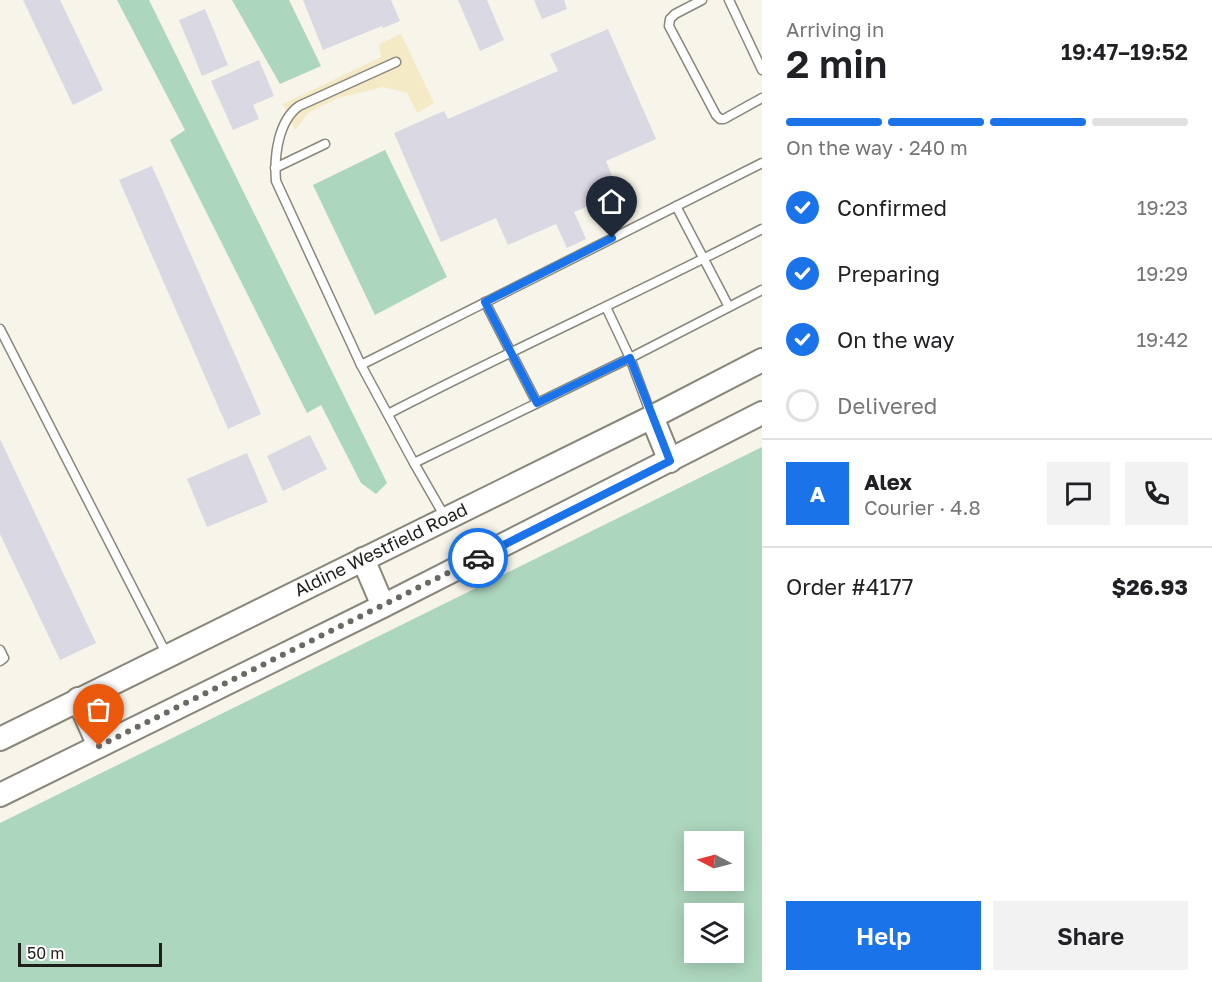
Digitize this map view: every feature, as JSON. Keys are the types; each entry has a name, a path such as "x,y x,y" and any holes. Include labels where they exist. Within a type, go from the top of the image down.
{"main road":[{"name":"Aldine Westfield Road","path":"0,739 652,417 762,360"},
{"path":"0,795 383,606 762,413"},
{"path":"652,417 670,461"},
{"path":"363,559 383,606"},
{"path":"78,699 99,746"}],"lane":[{"path":"702,0 675,14 670,19 669,26 716,115 724,119 762,98"},
{"path":"729,0 762,70"},
{"path":"396,62 300,106 290,113 284,124 275,168 276,181 361,365 446,519"},
{"path":"275,168 325,144"},
{"path":"361,365 762,163"},
{"path":"676,206 729,307"},
{"path":"388,414 762,229"},
{"path":"414,463 630,358 762,290"},
{"path":"485,302 537,403"},
{"path":"606,307 630,358 652,417"},
{"path":"0,329 167,655"},
{"path":"0,650 4,658 0,661"}],"green space":[{"path":"117,0 149,0 387,483 376,494 361,483 321,405 307,413 170,140 185,130"},
{"path":"232,0 289,0 321,66 280,84"},
{"path":"385,150 447,277 375,315 313,185"},
{"path":"762,447 762,982 0,982 0,823"}],"sand":[{"path":"401,34 434,103 417,113 407,93 383,87 338,98 308,113 295,130 283,104 381,57 379,44"}],"building":[{"path":"23,0 60,0 103,90 73,105"},
{"path":"303,0 391,0 400,21 323,50"},
{"path":"458,0 487,0 504,40 480,51"},
{"path":"534,0 564,0 567,9 542,19"},
{"path":"205,9 228,65 202,76 179,20"},
{"path":"608,29 656,139 606,161 619,193 574,212 586,239 567,248 556,224 508,245 496,218 441,242 394,133 444,111 448,119 558,71 550,54"},
{"path":"259,60 274,96 253,105 259,119 233,130 211,81"},
{"path":"152,166 261,414 228,429 119,180"},
{"path":"310,435 327,469 283,491 267,456"},
{"path":"0,439 96,643 60,660 0,534"},
{"path":"247,453 268,502 207,527 187,479"}],"way so far":[{"path":"99,746 478,558"}],"route":[{"path":"478,558 670,461 630,358 537,403 485,302 612,238"}]}
